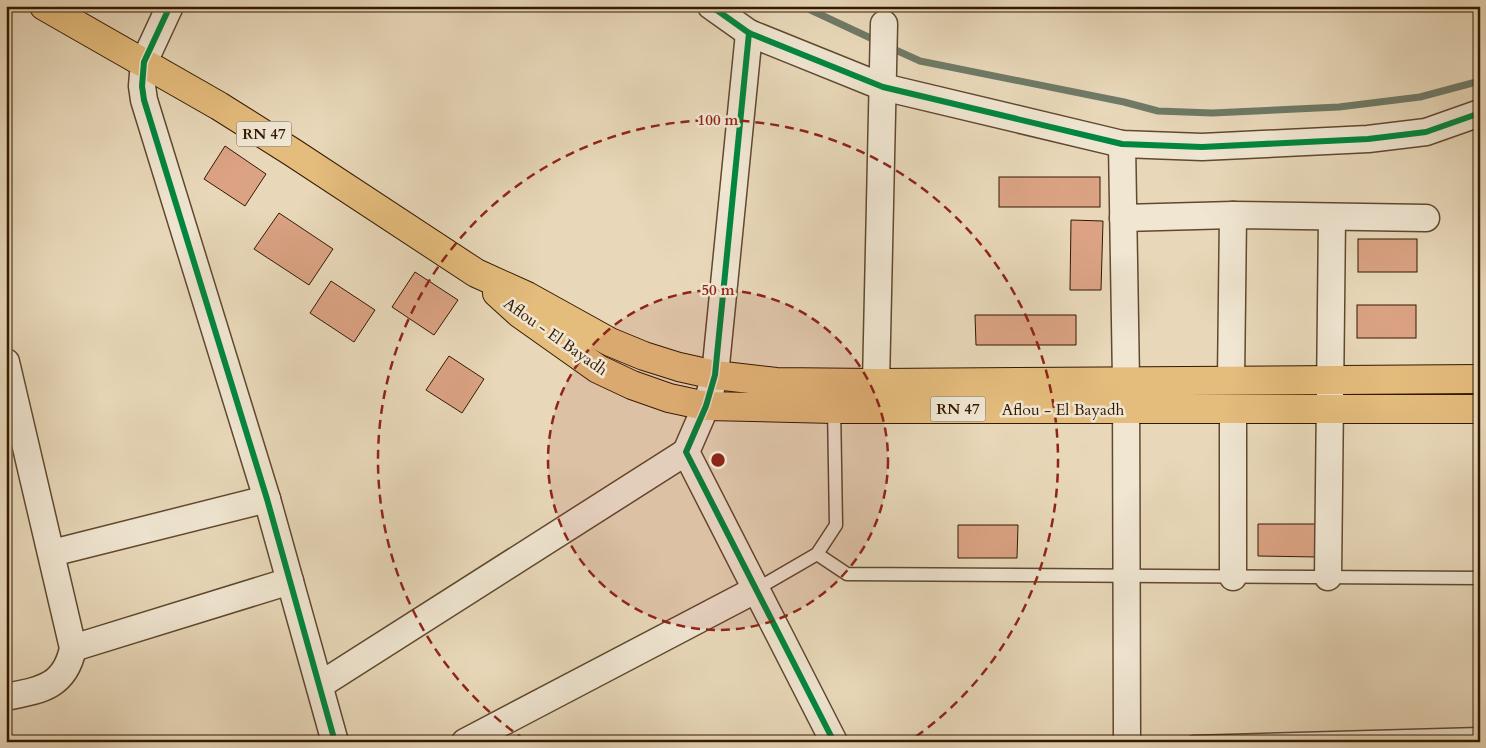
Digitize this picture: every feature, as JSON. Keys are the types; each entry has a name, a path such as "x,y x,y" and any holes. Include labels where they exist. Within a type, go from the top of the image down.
{"main road":[{"name":"Aflou - El Bayadh","path":"44,6 144,62 292,152 476,272 527,296 610,342 644,356 679,367 715,375 776,382 834,396 876,383 1480,378"},
{"name":"Aflou - El Bayadh","path":"476,272 508,304 598,369 632,386 669,398 706,406 834,396 1126,409 1480,408"}],"street":[{"path":"170,6 144,62 142,86 147,112 267,499 335,742"},
{"path":"711,6 749,33 883,81 1122,144 1202,147 1368,139 1426,132 1480,113"},
{"path":"876,383 884,24"},
{"path":"320,684 686,452 706,406 715,375 749,33"},
{"path":"1122,144 1126,380 1127,742"},
{"path":"1123,218 1233,215 1426,218"},
{"path":"1231,380 1233,215"},
{"path":"1328,577 1332,217"},
{"path":"6,362 74,648 65,672 56,681 45,688 6,697"},
{"path":"1233,409 1233,577"},
{"path":"686,452 834,742"},
{"path":"52,553 267,499"},
{"path":"74,648 290,581"},
{"path":"465,742 756,590"}],"lane":[{"path":"756,590 817,554 836,525 834,396"},
{"path":"817,554 847,574 1480,578"},
{"path":"1193,742 1480,734"}],"building":[{"path":"225,146 266,174 245,206 204,179"},
{"path":"999,177 1100,177 1100,207 999,207"},
{"path":"279,213 333,249 309,285 254,249"},
{"path":"1071,220 1103,221 1101,290 1070,290"},
{"path":"1358,239 1417,239 1417,272 1358,272"},
{"path":"415,272 458,300 434,335 392,307"},
{"path":"331,281 375,310 354,342 310,313"},
{"path":"1357,305 1416,305 1416,338 1357,338"},
{"path":"975,315 1076,315 1076,345 976,345"},
{"path":"449,356 484,379 462,413 426,390"},
{"path":"1258,524 1317,524 1317,557 1258,556"},
{"path":"958,525 1018,525 1017,558 958,558"}],"waterway":[{"path":"802,6 879,42"},
{"path":"889,47 920,61 1124,102 1158,111 1212,113 1339,107 1420,97 1480,81"}],"cycle path":[{"path":"170,6 144,62 142,86 144,100 267,499 335,742"},
{"path":"711,6 749,33 883,87 1122,144 1202,147 1368,139 1426,132 1480,113"},
{"path":"749,33 715,375 706,406 686,452 834,742"}]}
